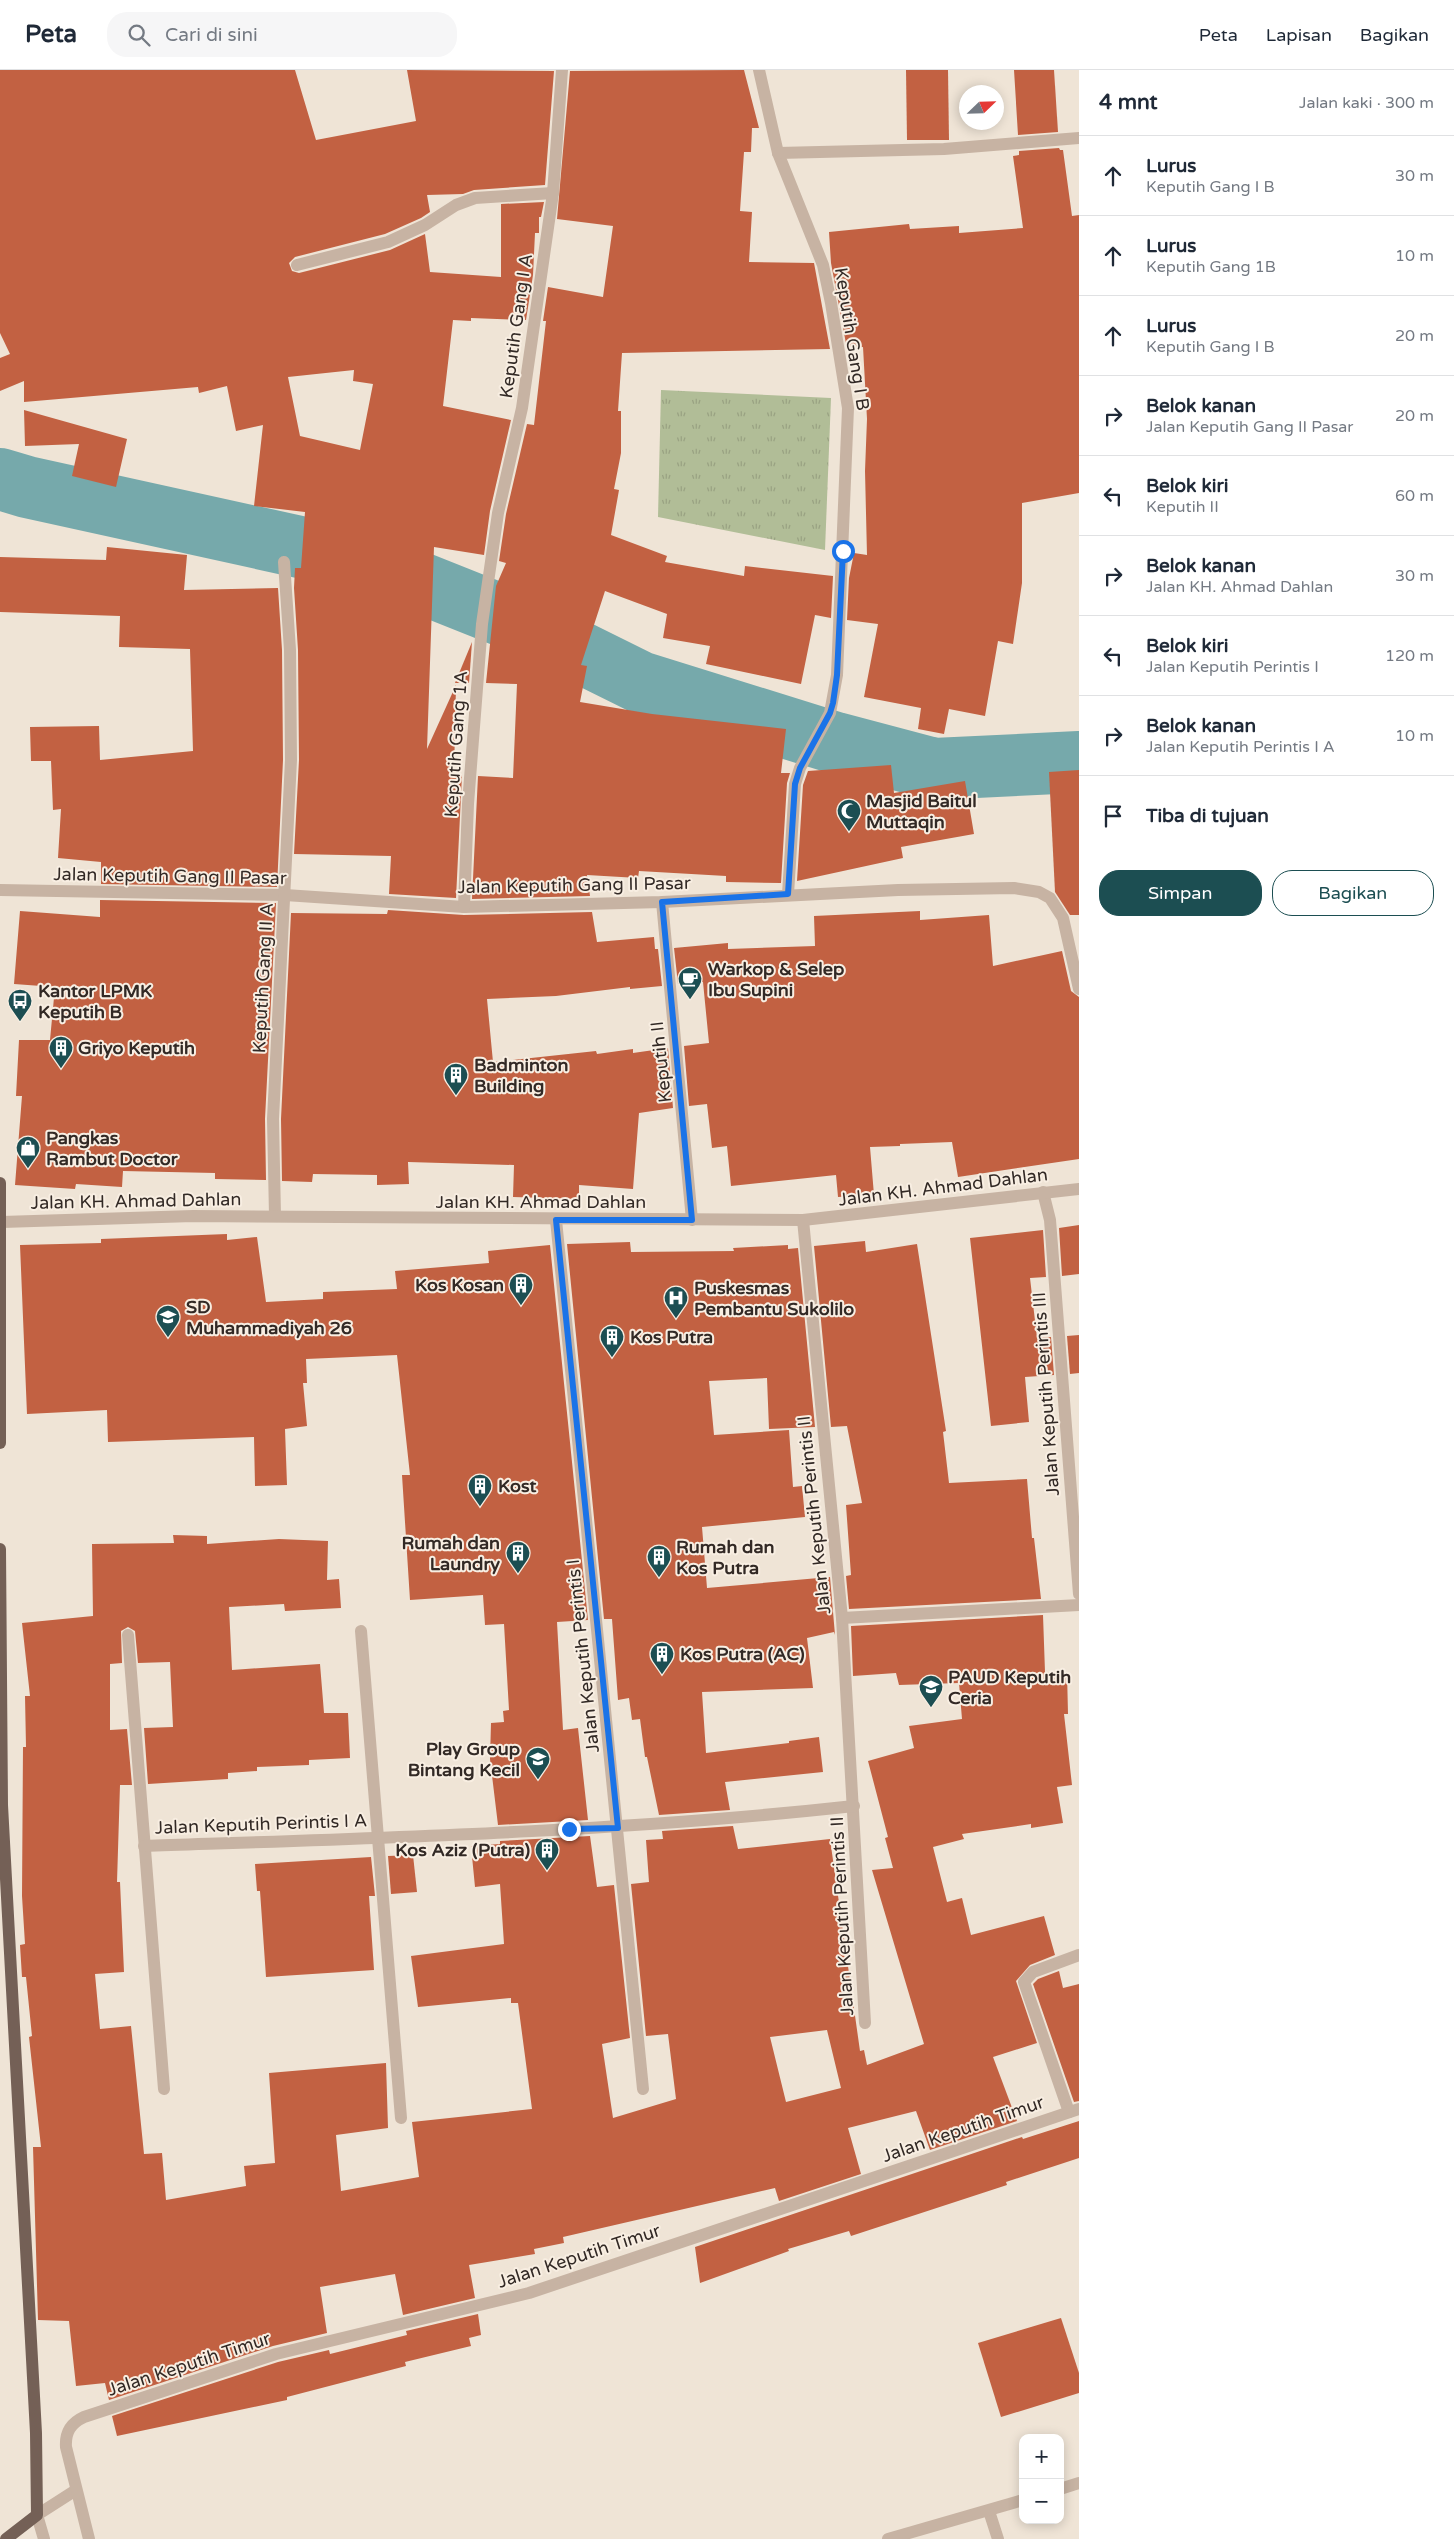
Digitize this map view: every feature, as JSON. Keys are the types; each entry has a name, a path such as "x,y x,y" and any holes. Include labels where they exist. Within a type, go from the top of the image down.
{"main road":[{"path":"0,1183 2,1222 0,1443"},
{"path":"0,1549 1,1805 36,2433 37,2516 6,2539"}],"street":[{"name":"Keputih Gang I A","path":"487,584 498,514 522,408 553,193 562,70"},
{"name":"Keputih Gang I B","path":"759,70 778,153 814,236 823,265 848,408 837,675 830,713 800,768 794,802 788,894"},
{"path":"778,153 944,149 1079,138"},
{"path":"297,266 388,242 425,225 456,205 475,198 553,193"},
{"name":"Keputih Gang II A","path":"275,1216 273,1119 291,760 290,650 284,562"},
{"name":"Keputih Gang 1A","path":"464,907 468,804 482,624 487,584"},
{"name":"Jalan Keputih Gang II Pasar","path":"0,890 284,895 464,907 662,902 788,894 1014,888 1040,892 1050,898 1063,918 1079,989"},
{"name":"Keputih II","path":"662,902 692,1220"},
{"name":"Jalan KH. Ahmad Dahlan","path":"2,1222 193,1216 556,1220 803,1220 1079,1189"},
{"name":"Jalan Keputih Perintis III","path":"1043,1192 1050,1220 1079,1594"},
{"name":"Jalan Keputih Perintis I","path":"556,1220 643,2089"},
{"name":"Jalan Keputih Perintis II","path":"803,1220 842,1618 865,2023"},
{"path":"842,1618 1079,1605"},
{"name":"Jalan Keputih Perintis I A","path":"361,1631 378,1838"},
{"path":"128,1636 164,2089"},
{"name":"Jalan Keputih Perintis II","path":"618,1828 728,1820 854,1806"},
{"name":"Jalan Keputih Perintis I A","path":"144,1846 618,1828"},
{"path":"378,1838 401,2118"},
{"path":"1074,2110 1024,1982 1033,1972 1079,1955"},
{"name":"Jalan Keputih Timur","path":"76,2490 66,2440 71,2426 84,2417 276,2354 529,2293 1074,2110"},
{"path":"1064,2488 1079,2483"},
{"path":"44,2539 37,2516 76,2490 89,2539"},
{"path":"888,2539 1019,2501"},
{"path":"989,2511 998,2539"}],"green space":[{"path":"661,390 831,398 825,550 658,517"}],"building":[{"path":"0,70 295,70 316,140 416,121 407,70 554,71 545,185 474,190 463,194 427,195 430,212 421,218 385,234 295,257 289,263 292,271 299,273 390,250 425,234 430,272 501,277 501,204 544,202 541,217 539,217 539,233 535,233 533,275 526,320 471,318 471,321 453,320 443,406 511,420 490,511 484,555 434,547 427,749 456,685 454,775 462,775 456,898 389,894 391,856 294,854 299,760 298,650 294,588 295,568 301,568 305,512 254,506 263,425 236,431 227,386 199,393 198,387 24,402 24,381 0,391 0,358 10,354 0,333","holes":["354,370 353,381 373,384 360,450 300,436 288,377"]},
{"path":"744,70 759,128 752,128 751,152 744,152 740,211 752,212 749,262 814,263 830,349 622,353 618,411 621,411 621,453 614,489 619,490 611,535 667,556 665,562 744,576 745,566 833,576 831,618 815,615 801,684 706,664 710,646 663,638 667,614 605,591 581,665 587,666 580,702 652,714 786,729 781,773 790,773 787,783 781,883 726,882 726,876 639,871 638,878 587,875 590,896 472,899 478,776 513,778 517,684 486,683 496,586 506,563 499,561 506,514 527,424 534,425 546,321 543,321 548,287 603,297 613,226 557,219 570,71"},
{"path":"906,70 948,70 949,140 907,140"},
{"path":"1014,70 1054,70 1058,132 1018,135"},
{"path":"1059,148 1063,150 1072,216 1079,215 1079,493 1022,503 1022,583 1013,644 998,641 985,716 949,709 944,734 918,729 921,708 864,697 878,624 847,620 849,578 854,553 867,555 865,471 867,419 863,347 847,349 831,263 829,232 909,224 910,229 959,226 959,233 1023,228 1013,156 1019,155 1019,151"},
{"path":"24,410 127,439 116,487 72,476 79,444 25,446"},
{"path":"107,547 187,555 184,590 278,588 282,650 283,760 277,887 101,884 101,862 58,858 61,809 53,810 51,761 31,761 30,727 99,726 100,760 193,751 190,649 119,647 120,616 0,612 0,557 106,560"},
{"path":"472,642 469,683 455,683"},
{"name":"Masjid Baitul Muttaqin","path":"891,765 894,793 965,781 974,834 901,847 903,858 797,881 803,785 808,771"},
{"path":"1079,770 1079,915 1070,915 1055,892 1049,772"},
{"path":"100,900 276,903 265,1119 266,1180 215,1179 215,1173 123,1171 122,1187 76,1184 75,1189 15,1185 22,1096 16,1096 19,1040 50,1040 55,987 14,984 20,911 100,917"},
{"path":"388,910 464,915 592,912 597,942 654,937 655,949 658,949 662,986 630,989 630,987 556,996 487,999 493,1062 596,1051 597,1054 633,1049 633,1053 668,1048 673,1108 639,1113 633,1189 579,1185 579,1199 513,1197 514,1165 408,1162 409,1184 377,1185 377,1175 313,1174 312,1182 282,1181 281,1119 291,913 387,914"},
{"path":"920,911 920,920 989,915 993,966 1062,951 1071,991 1079,997 1079,1159 958,1177 952,1142 900,1144 900,1146 870,1147 874,1195 838,1197 836,1175 731,1186 727,1146 712,1148 707,1104 689,1106 684,1046 709,1043 703,982 678,984 674,948 728,943 728,949 815,946 814,916"},
{"path":"1079,1225 1079,1274 1062,1276 1059,1228"},
{"path":"1043,1230 1046,1277 1030,1278 1037,1338 1051,1337 1054,1375 1025,1377 1029,1422 991,1426 970,1238"},
{"path":"227,1234 227,1240 257,1237 266,1302 323,1299 323,1292 397,1289 395,1271 489,1263 488,1251 550,1245 588,1620 557,1622 563,1730 578,1728 588,1820 498,1825 490,1759 491,1723 504,1722 503,1711 509,1710 504,1624 485,1625 483,1595 410,1600 402,1475 410,1475 397,1355 306,1359 307,1383 303,1383 307,1426 285,1429 287,1485 255,1486 254,1437 108,1442 107,1410 27,1414 20,1245 101,1243 101,1239"},
{"path":"865,1241 866,1252 917,1244 946,1431 943,1432 949,1483 1027,1479 1032,1538 1034,1538 1041,1599 849,1609 846,1576 851,1575 846,1505 862,1503 847,1426 831,1427 814,1246"},
{"path":"630,1242 631,1252 734,1251 733,1248 788,1245 788,1249 798,1248 815,1427 769,1429 767,1378 709,1381 714,1435 789,1430 793,1487 802,1486 805,1517 702,1527 707,1588 830,1577 835,1635 834,1632 807,1638 813,1688 702,1692 706,1753 789,1743 789,1741 819,1737 823,1772 725,1782 730,1810 659,1815 647,1757 645,1757 640,1719 632,1720 629,1698 618,1700 612,1619 604,1619 567,1244"},
{"path":"1079,1335 1079,1373 1070,1374 1067,1336"},
{"path":"173,1535 207,1536 207,1544 279,1539 328,1541 327,1580 339,1579 341,1608 285,1611 284,1604 229,1607 232,1670 320,1664 324,1713 348,1713 350,1758 309,1760 309,1765 257,1767 257,1771 228,1773 228,1779 148,1784 144,1728 173,1727 170,1662 138,1663 135,1631 128,1627 121,1631 122,1663 110,1664 110,1730 127,1729 132,1785 120,1785 117,1882 120,1882 124,1972 95,1974 100,2029 131,2026 144,2154 162,2153 166,2200 246,2186 244,2166 275,2163 269,2073 386,2063 388,2128 336,2135 341,2191 419,2177 412,2122 532,2109 518,2003 511,2003 511,1998 418,2007 411,1956 504,1944 500,1884 475,1887 471,1846 500,1844 500,1841 590,1836 597,1887 614,1885 630,2038 602,2044 613,2118 676,2099 668,2034 646,2036 631,1884 649,1882 646,1840 663,1839 662,1831 733,1826 738,1849 830,1839 860,2051 864,2050 867,2065 924,2044 872,1870 893,1868 885,1838 888,1837 868,1761 914,1748 909,1726 962,1719 959,1683 899,1685 896,1673 853,1676 851,1626 1043,1615 1045,1672 1067,1672 1068,1714 1064,1714 1072,1785 1057,1787 1063,1823 1031,1828 1031,1824 962,1834 964,1839 933,1847 947,1902 962,1898 971,1935 1044,1916 1055,1955 1030,1965 1016,1981 1037,2043 993,2057 1017,2121 930,2150 916,2111 848,2128 861,2174 779,2201 775,2188 563,2237 564,2243 534,2249 535,2254 469,2265 475,2298 403,2315 395,2274 320,2287 327,2333 273,2346 109,2400 105,2383 76,2386 69,2321 38,2320 33,2147 41,2147 29,2037 32,2036 26,1977 22,1977 20,1945 25,1944 22,1896 23,1747 26,1747 25,1696 30,1696 22,1623 93,1616 92,1544 174,1543","holes":["827,2030 841,2088 786,2102 770,2037"]},
{"path":"413,1855 417,1892 391,1894 388,1856"},
{"path":"371,1857 375,1896 369,1896 374,1970 266,1977 260,1891 257,1891 255,1864"},
{"path":"1059,1971 1063,1988 1079,1984 1079,2101 1074,2102 1033,1984 1038,1979"},
{"path":"1079,2121 1079,2158 1006,2182 1007,2185 851,2236 849,2231 788,2249 789,2251 700,2283 695,2247 1022,2137 1023,2139"},
{"path":"478,2314 481,2335 469,2338 471,2346 405,2362 406,2366 287,2397 287,2400 117,2436 112,2416 278,2362 329,2350 330,2354 407,2335 406,2331"},
{"path":"1061,2318 1079,2373 1079,2393 1001,2417 978,2343"}],"waterway":[{"path":"0,479 27,487 368,562 521,623 640,682 836,743 934,769 1079,762"}],"place":[{"name":"Masjid Baitul Muttaqin","path":"849,832"},
{"name":"Warkop & Selep Ibu Supini","path":"690,1000"},
{"name":"Kantor LPMK Keputih B","path":"20,1022"},
{"name":"Griyo Keputih","path":"61,1069"},
{"name":"Badminton Building","path":"456,1096"},
{"name":"Pangkas Rambut Doctor","path":"28,1169"},
{"name":"Kos Kosan","path":"521,1306"},
{"name":"Puskesmas Pembantu Sukolilo","path":"676,1319"},
{"name":"SD Muhammadiyah 26","path":"168,1338"},
{"name":"Kos Putra","path":"612,1358"},
{"name":"Kost","path":"480,1507"},
{"name":"Rumah dan Laundry","path":"518,1574"},
{"name":"Rumah dan Kos Putra","path":"659,1578"},
{"name":"Kos Putra (AC)","path":"662,1675"},
{"name":"PAUD Keputih Ceria","path":"931,1708"},
{"name":"Play Group Bintang Kecil","path":"538,1780"},
{"name":"Kos Aziz (Putra)","path":"547,1871"}],"route":[{"path":"569,1829 618,1828 556,1220 692,1220 662,902 788,894 795,784 800,768 830,713 833,703 837,675 843,551"}]}
